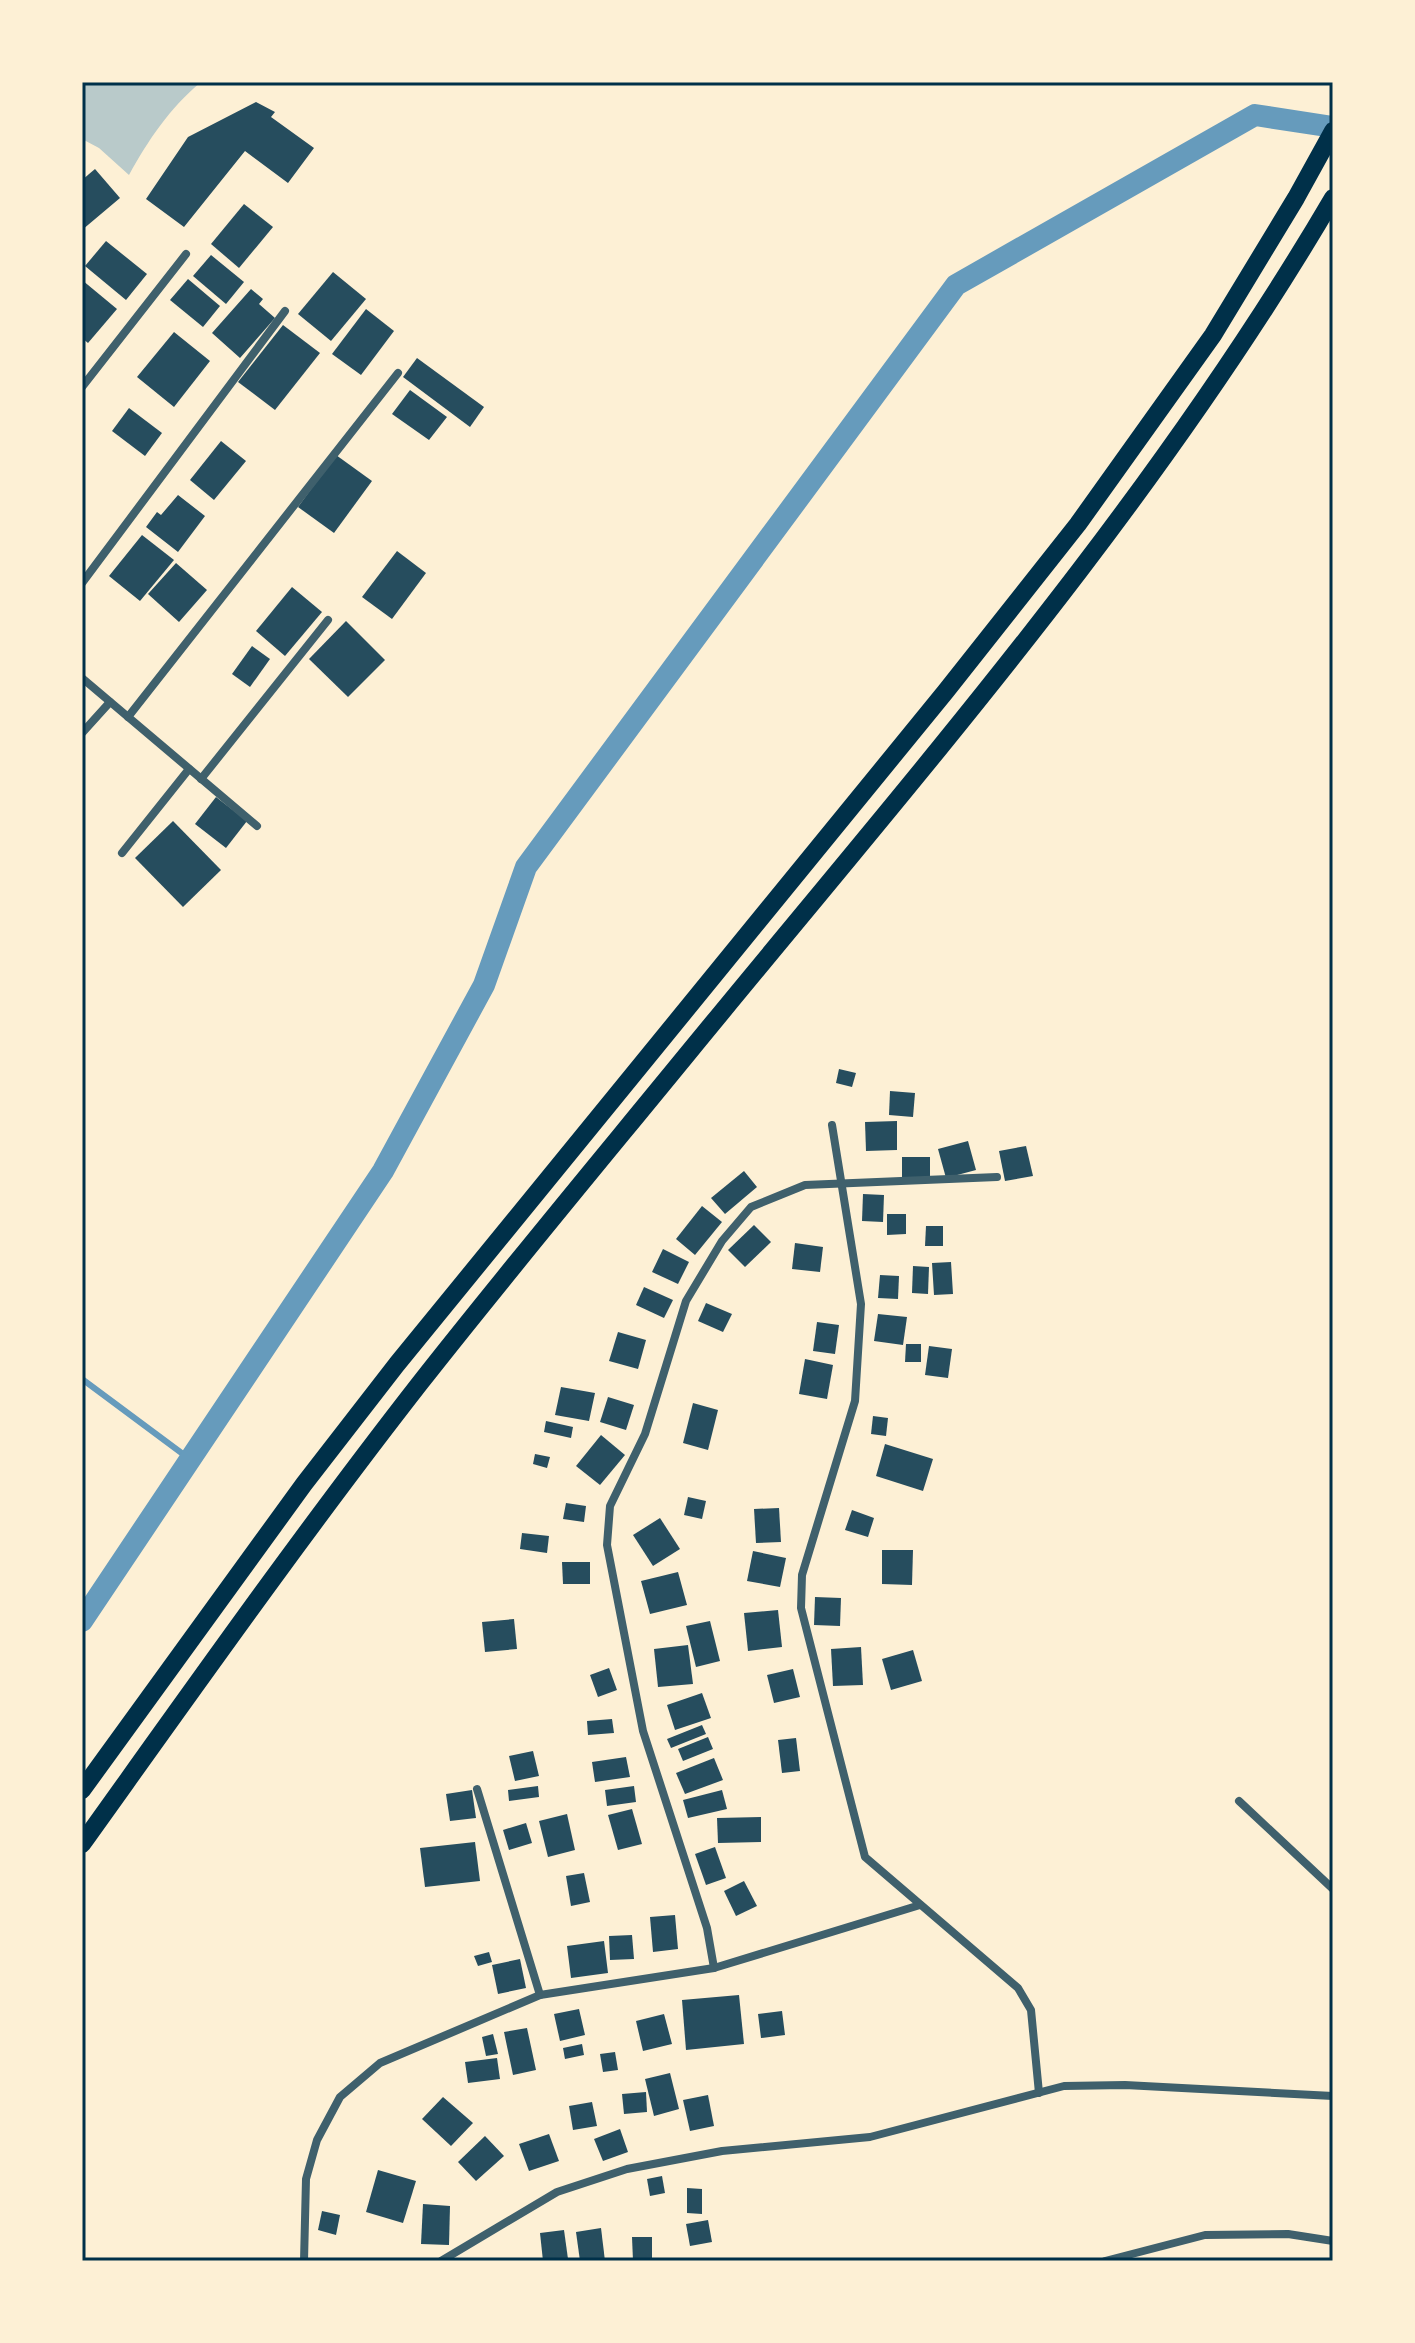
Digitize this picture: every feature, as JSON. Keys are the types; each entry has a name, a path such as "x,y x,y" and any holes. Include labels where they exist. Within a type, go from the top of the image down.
{"highway":[{"path":"82,1790 304,1484 397,1364 946,691 1078,524 1213,335 1333,131"},
{"path":"82,1844 234,1630 421,1382 1100,547 1237,353 1333,198"}],"street":[{"path":"82,387 186,254"},
{"path":"82,583 285,311"},
{"path":"128,717 398,373"},
{"path":"201,779 328,620"},
{"path":"82,678 257,826"},
{"path":"82,733 110,702"},
{"path":"122,853 189,769"},
{"path":"832,1125 861,1304 855,1401 802,1575 801,1608 865,1857 1018,1988 1031,2010 1039,2093"},
{"path":"714,1968 707,1928 643,1731 607,1545 610,1506 645,1434 686,1301 722,1241 751,1207 805,1185 997,1177"},
{"path":"477,1789 540,1995"},
{"path":"1239,1801 1333,1889"},
{"path":"304,2261 306,2179 317,2140 340,2097 380,2063 540,1995 714,1968 920,1905"},
{"path":"441,2261 557,2192 627,2169 722,2151 870,2137 1064,2086 1125,2085 1333,2096"},
{"path":"1105,2261 1205,2235 1288,2234 1333,2241"}],"shaded area":[{"path":"82,82 201,82 160,125 129,175 99,148 82,139"}],"building":[{"path":"256,102 275,112 271,117 314,148 288,183 245,151 184,227 146,199 188,137"},
{"path":"95,169 120,198 82,230 82,180"},
{"path":"244,204 273,227 239,268 211,244"},
{"path":"106,241 147,274 126,300 85,266"},
{"path":"211,255 244,282 226,304 193,276"},
{"path":"333,272 366,299 331,341 298,314"},
{"path":"188,279 220,306 203,327 170,300"},
{"path":"82,280 117,309 88,343 82,338"},
{"path":"251,289 263,299 259,304 275,318 240,358 212,333"},
{"path":"366,309 394,331 361,375 332,354"},
{"path":"283,325 320,353 275,410 238,382"},
{"path":"174,332 210,361 174,407 137,377"},
{"path":"417,358 484,407 470,427 403,377"},
{"path":"410,390 447,417 429,440 392,414"},
{"path":"129,408 162,433 145,456 112,431"},
{"path":"221,441 246,461 214,500 190,480"},
{"path":"336,455 372,481 334,533 298,507"},
{"path":"178,495 205,516 178,552 146,527 157,512 161,515"},
{"path":"142,535 174,560 140,601 109,576"},
{"path":"397,551 426,573 392,619 362,597"},
{"path":"176,563 207,590 179,622 148,594"},
{"path":"292,587 322,612 285,656 256,631"},
{"path":"346,621 385,660 348,697 309,659"},
{"path":"252,646 270,659 250,687 232,674"},
{"path":"216,797 247,821 226,848 195,824"},
{"path":"173,821 221,870 183,907 135,858"},
{"path":"839,1069 856,1073 852,1087 836,1083"},
{"path":"890,1091 915,1093 913,1117 889,1115"},
{"path":"897,1121 897,1150 866,1151 865,1122"},
{"path":"968,1141 976,1170 946,1178 938,1149"},
{"path":"1026,1146 1033,1176 1005,1181 999,1151"},
{"path":"902,1157 930,1157 930,1179 902,1179"},
{"path":"744,1171 757,1187 725,1214 711,1198"},
{"path":"863,1194 884,1195 883,1222 862,1221"},
{"path":"702,1206 722,1222 695,1255 676,1239"},
{"path":"887,1214 906,1214 906,1234 887,1235"},
{"path":"754,1225 771,1242 745,1267 728,1250"},
{"path":"926,1226 943,1226 943,1246 925,1246"},
{"path":"795,1243 823,1247 820,1272 792,1269"},
{"path":"663,1249 689,1262 678,1284 652,1272"},
{"path":"951,1262 953,1294 934,1295 932,1263"},
{"path":"913,1266 929,1267 928,1294 912,1293"},
{"path":"880,1275 899,1276 898,1299 878,1298"},
{"path":"644,1287 673,1300 664,1318 636,1305"},
{"path":"706,1303 732,1314 723,1332 698,1321"},
{"path":"878,1314 907,1317 903,1345 874,1341"},
{"path":"817,1322 839,1325 835,1354 813,1351"},
{"path":"618,1332 646,1340 638,1369 609,1361"},
{"path":"906,1344 921,1344 921,1362 905,1362"},
{"path":"929,1346 952,1349 948,1378 925,1375"},
{"path":"805,1359 833,1365 827,1399 799,1394"},
{"path":"561,1387 595,1393 589,1421 555,1415"},
{"path":"608,1397 634,1405 626,1430 600,1422"},
{"path":"693,1403 718,1410 708,1450 683,1443"},
{"path":"873,1416 888,1418 886,1436 871,1434"},
{"path":"546,1421 573,1427 571,1438 544,1432"},
{"path":"601,1435 625,1455 600,1485 576,1466"},
{"path":"885,1444 933,1459 923,1491 876,1476"},
{"path":"535,1454 550,1457 547,1468 533,1464"},
{"path":"688,1497 706,1501 702,1519 684,1515"},
{"path":"566,1503 586,1506 584,1522 563,1519"},
{"path":"779,1508 781,1542 756,1543 754,1509"},
{"path":"852,1510 874,1518 868,1537 845,1530"},
{"path":"660,1518 680,1549 653,1566 633,1535"},
{"path":"522,1533 549,1536 547,1553 520,1549"},
{"path":"882,1550 913,1550 912,1585 882,1584"},
{"path":"753,1551 786,1558 780,1587 747,1581"},
{"path":"562,1562 590,1562 590,1584 563,1584"},
{"path":"678,1572 687,1605 650,1614 641,1581"},
{"path":"815,1597 841,1598 840,1626 814,1625"},
{"path":"778,1610 782,1647 748,1651 744,1613"},
{"path":"514,1619 517,1649 485,1652 482,1622"},
{"path":"710,1621 720,1661 696,1667 686,1626"},
{"path":"688,1645 693,1684 658,1687 654,1649"},
{"path":"861,1647 863,1685 833,1686 831,1649"},
{"path":"913,1650 922,1681 891,1690 882,1659"},
{"path":"609,1668 617,1690 598,1697 590,1675"},
{"path":"793,1669 800,1697 774,1703 767,1675"},
{"path":"702,1693 711,1718 675,1730 667,1705"},
{"path":"612,1719 614,1733 588,1735 587,1721"},
{"path":"702,1725 706,1734 671,1748 667,1739"},
{"path":"708,1737 713,1749 683,1761 678,1749"},
{"path":"796,1738 800,1771 782,1773 778,1740"},
{"path":"533,1751 539,1776 515,1781 509,1756"},
{"path":"626,1757 630,1777 595,1782 592,1762"},
{"path":"714,1758 723,1780 685,1794 676,1773"},
{"path":"538,1786 539,1797 509,1801 508,1790"},
{"path":"634,1786 636,1802 607,1806 605,1790"},
{"path":"472,1790 476,1818 450,1821 446,1794"},
{"path":"722,1790 727,1809 688,1818 683,1800"},
{"path":"632,1809 642,1844 618,1850 608,1815"},
{"path":"567,1814 575,1850 548,1857 539,1821"},
{"path":"761,1817 761,1842 718,1843 717,1818"},
{"path":"526,1823 532,1843 509,1850 503,1830"},
{"path":"475,1842 480,1881 425,1887 420,1848"},
{"path":"715,1847 726,1878 706,1885 695,1854"},
{"path":"584,1873 590,1902 571,1906 566,1876"},
{"path":"744,1881 757,1906 736,1916 724,1891"},
{"path":"675,1915 678,1949 653,1952 650,1917"},
{"path":"632,1935 634,1959 610,1960 609,1936"},
{"path":"604,1941 608,1973 571,1978 567,1946"},
{"path":"489,1952 492,1962 478,1966 474,1956"},
{"path":"520,1959 526,1988 498,1994 492,1965"},
{"path":"739,1995 744,2044 686,2050 682,2000"},
{"path":"579,2009 585,2035 560,2041 554,2014"},
{"path":"782,2011 785,2035 761,2038 758,2014"},
{"path":"664,2014 672,2044 643,2051 636,2021"},
{"path":"527,2028 536,2070 513,2075 504,2032"},
{"path":"493,2034 498,2054 486,2056 482,2037"},
{"path":"582,2044 584,2055 565,2059 563,2048"},
{"path":"615,2052 618,2070 603,2072 600,2054"},
{"path":"497,2058 500,2079 468,2083 465,2062"},
{"path":"670,2073 679,2109 654,2116 645,2079"},
{"path":"646,2092 647,2112 624,2114 622,2094"},
{"path":"708,2095 714,2126 690,2131 683,2100"},
{"path":"443,2097 473,2123 451,2146 422,2119"},
{"path":"592,2102 597,2126 573,2130 569,2106"},
{"path":"620,2129 628,2152 603,2161 594,2139"},
{"path":"549,2134 559,2161 529,2171 519,2144"},
{"path":"485,2136 504,2156 476,2181 458,2162"},
{"path":"378,2170 416,2181 403,2223 366,2212"},
{"path":"662,2176 665,2193 650,2196 647,2179"},
{"path":"687,2188 702,2189 702,2214 687,2213"},
{"path":"423,2204 450,2206 449,2245 421,2244"},
{"path":"322,2211 340,2215 336,2235 318,2230"},
{"path":"708,2220 712,2242 690,2246 686,2224"},
{"path":"601,2228 605,2261 580,2261 576,2232"},
{"path":"564,2230 568,2259 543,2261 540,2233"},
{"path":"632,2237 652,2237 652,2261 633,2261"}],"waterway":[{"path":"82,1621 383,1171 484,985 526,867 956,285 1255,115 1333,127"},
{"path":"82,1379 191,1460"}]}
